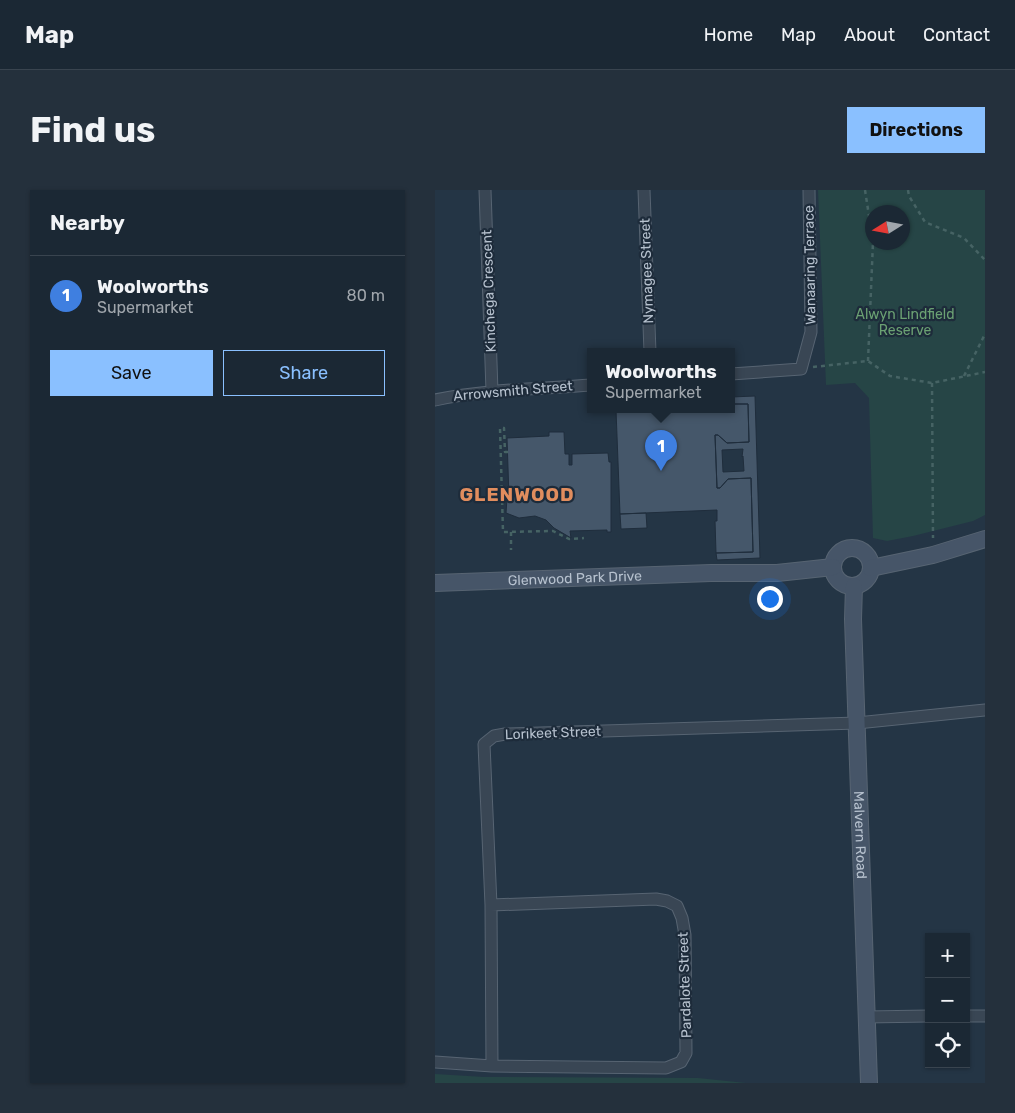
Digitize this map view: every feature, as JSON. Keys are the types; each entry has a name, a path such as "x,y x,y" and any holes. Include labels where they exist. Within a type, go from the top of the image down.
{"street":[{"name":"Kinchega Crescent","path":"485,190 493,391"},
{"name":"Nymagee Street","path":"644,190 650,348"},
{"name":"Wanaaring Terrace","path":"801,369 811,332 809,190"},
{"path":"735,374 801,369"},
{"name":"Arrowsmith Street","path":"435,400 493,391 587,384"},
{"path":"871,568 933,554 985,539"},
{"path":"853,548 864,552 868,557 871,568 867,578 854,586 842,583 834,574 833,568 837,556 847,549 853,548"},
{"name":"Glenwood Park Drive","path":"435,583 702,573 777,573 833,568"},
{"name":"Malvern Road","path":"854,586 869,1083"},
{"path":"857,723 985,710"},
{"name":"Lorikeet Street","path":"492,1066 491,905 485,744 495,736 515,734 857,723"},
{"name":"Pardalote Street","path":"491,905 656,899 667,901 677,906 682,918 685,936 686,1053 681,1062 666,1068 492,1066"},
{"path":"866,1017 925,1016"},
{"path":"970,1016 985,1016"},
{"path":"435,1062 492,1066"}],"path":[{"path":"865,190 867,205"},
{"path":"908,190 909,196 925,222 964,238 985,260"},
{"path":"868,361 873,250"},
{"path":"963,376 985,334"},
{"path":"801,369 868,361 890,376 932,383 985,372"},
{"path":"932,383 933,538"},
{"path":"508,452 505,452 504,428 500,428 503,532 553,531 569,539 584,538"},
{"path":"511,532 511,550"}],"green space":[{"name":"Alwyn Lindfield Reserve","path":"818,190 985,190 985,515 973,521 913,536 887,541 873,538 869,398 855,383 826,385"},
{"path":"435,1074 484,1077 698,1078 746,1083 435,1083"}],"building":[{"path":"755,396 760,558 717,560 716,553 753,552 751,478 728,479 720,488 717,488 715,435 718,435 727,443 749,442 748,404 735,404 735,397","holes":["743,449 744,471 723,472 722,450"]},
{"path":"735,404 748,404 749,442 727,443 718,435 715,435 717,488 720,488 728,479 751,478 753,552 716,553 715,521 717,521 717,510 620,514 616,413 735,413"},
{"path":"549,432 564,432 565,454 569,454 569,465 572,465 572,454 608,453 609,462 611,462 611,532 607,532 607,530 570,531 571,538 554,528 546,520 535,516 519,518 506,513 507,498 509,498 507,438 549,436"},
{"path":"646,513 647,528 621,529 620,514"}],"place":[{"name":"Woolworths","path":"661,471"}],"district":[{"name":"GLENWOOD","path":"517,494"}]}
